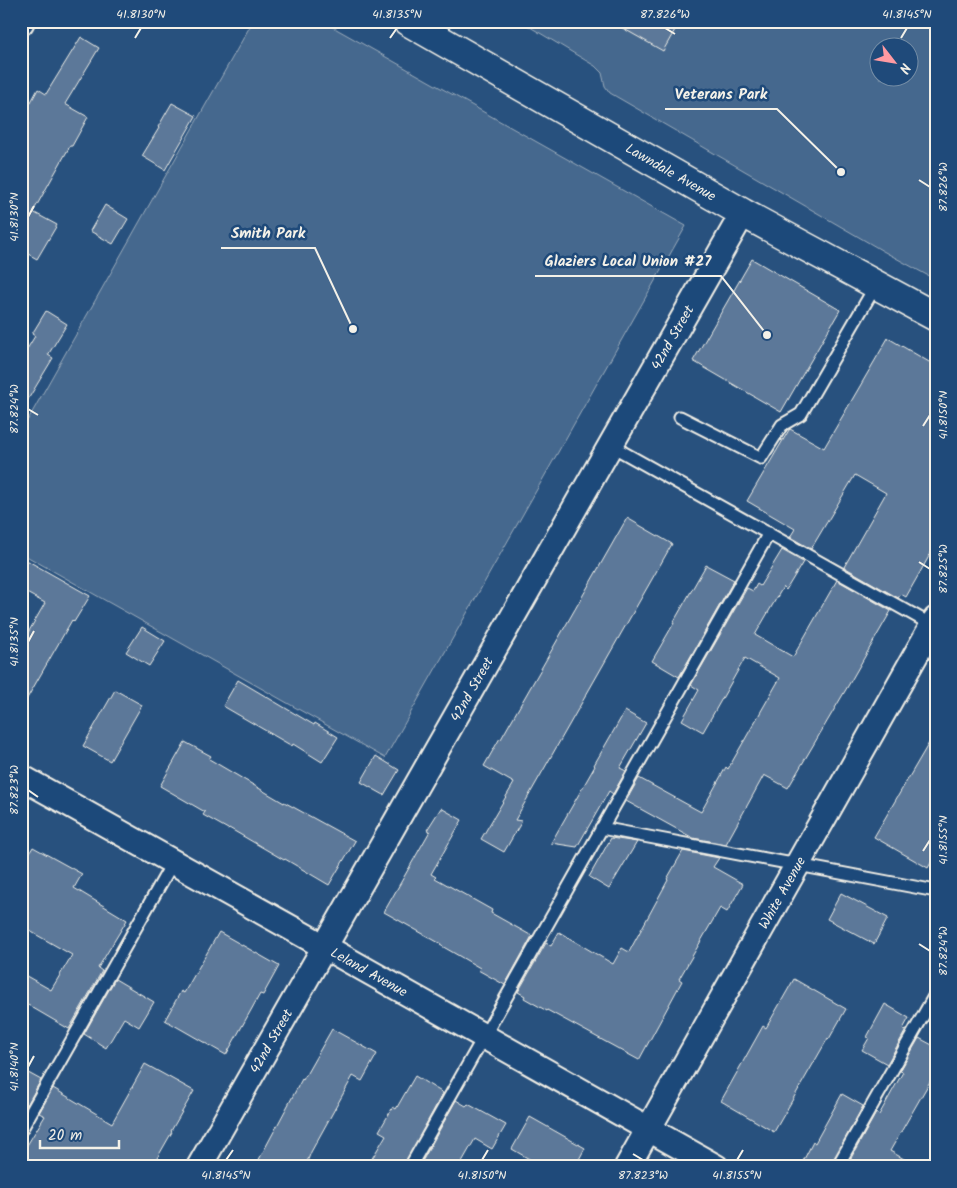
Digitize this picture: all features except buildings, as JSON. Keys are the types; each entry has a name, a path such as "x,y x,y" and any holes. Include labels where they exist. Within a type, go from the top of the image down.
{"street":[{"name":"Lawndale Avenue","path":"407,21 743,213 936,317"},
{"name":"42nd Street","path":"200,1167 324,946 743,213"},
{"name":"White Avenue","path":"627,1167 934,622"},
{"name":"Leland Avenue","path":"21,777 716,1167"}],"lane":[{"path":"680,417 761,458 782,425 801,414 876,285"},
{"path":"610,445 934,622"},
{"path":"410,1167 769,533"},
{"path":"601,828 936,891"},
{"path":"21,1130 173,862"},
{"path":"837,1167 936,993"}],"shaded area":[{"path":"253,21 322,21 686,226 385,758 21,553 21,432"},
{"path":"520,21 936,21 936,280 610,93 605,86 602,73 595,66"}],"place":[{"name":"Veterans Park","path":"841,172"},
{"name":"Smith Park","path":"353,329"},
{"name":"Glaziers Local Union #27","path":"767,335"}]}
